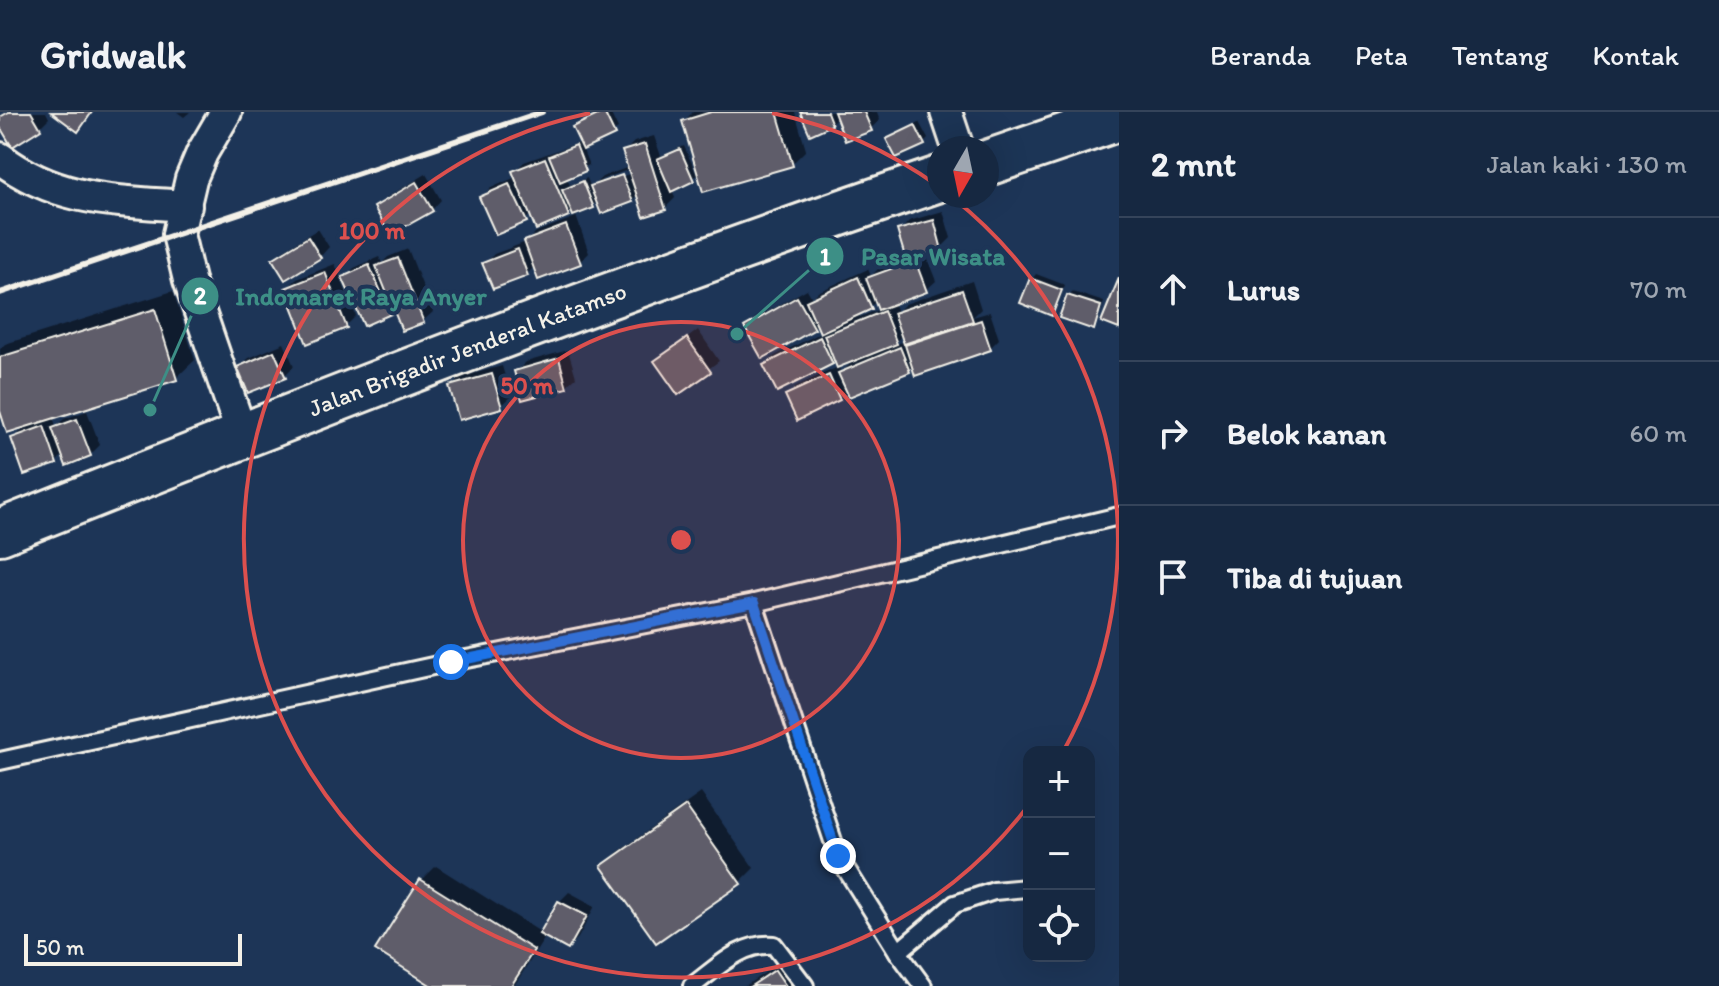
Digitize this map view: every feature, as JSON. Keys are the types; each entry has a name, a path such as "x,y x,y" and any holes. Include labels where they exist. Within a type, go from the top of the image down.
{"highway":[{"path":"999,159 1119,118"},
{"name":"Jalan Brigadir Jenderal Katamso","path":"0,532 242,435 798,227 927,183"}],"street":[{"path":"226,112 191,179 178,234 189,280 242,435"},
{"path":"946,112 954,136"},
{"path":"0,158 16,170 54,189 95,199 186,206"}],"lane":[{"path":"0,761 451,662 754,603 1119,516"},
{"path":"754,603 838,856 923,986"},
{"path":"898,952 955,904 994,891 1023,888"},
{"path":"692,986 740,950 761,943 774,945 805,986"}],"building":[{"path":"9,112 31,112 41,129 12,147 0,127 0,117"},
{"path":"51,112 92,112 78,132"},
{"path":"604,112 615,135 583,150 572,127"},
{"path":"711,112 777,112 793,166 703,192 682,121"},
{"path":"800,112 827,112 832,125 810,135"},
{"path":"834,112 864,112 872,131 845,141"},
{"path":"915,125 925,145 896,158 886,139"},
{"path":"645,144 666,210 644,217 622,151"},
{"path":"576,145 586,171 560,182 549,156"},
{"path":"680,149 694,181 671,192 657,159"},
{"path":"545,158 569,216 536,230 512,171"},
{"path":"622,175 633,202 601,214 590,186"},
{"path":"583,181 594,208 573,216 562,190"},
{"path":"416,182 433,211 390,235 374,207"},
{"path":"509,184 527,222 496,235 479,197"},
{"path":"934,220 942,250 906,260 897,230"},
{"path":"566,225 581,264 538,280 524,241"},
{"path":"308,237 321,258 285,280 272,259"},
{"path":"518,249 528,276 493,289 482,263"},
{"path":"398,258 424,323 402,331 376,266"},
{"path":"915,260 927,292 878,310 866,278"},
{"path":"369,265 391,314 364,326 342,277"},
{"path":"325,272 347,328 307,344 285,288"},
{"path":"858,277 872,309 820,333 806,301"},
{"path":"1030,278 1062,290 1052,316 1020,303"},
{"path":"1119,278 1119,329 1101,322"},
{"path":"962,290 973,321 904,344 893,313"},
{"path":"1067,295 1101,306 1094,330 1059,318"},
{"path":"797,297 815,329 762,359 744,327"},
{"path":"155,309 177,380 7,433 0,411 0,357"},
{"path":"884,311 897,344 837,368 824,335"},
{"path":"981,320 991,350 915,376 905,345"},
{"path":"820,337 833,364 777,392 763,365"},
{"path":"687,338 711,372 678,395 654,361"},
{"path":"900,347 910,372 849,397 838,373"},
{"path":"274,351 286,378 248,393 237,367"},
{"path":"559,358 567,388 522,400 514,371"},
{"path":"492,374 502,408 459,420 449,386"},
{"path":"829,375 840,400 797,421 785,395"},
{"path":"77,419 91,456 66,466 52,428"},
{"path":"44,426 57,464 24,475 11,438"},
{"path":"686,806 741,884 656,943 601,866"},
{"path":"420,879 534,950 511,986 432,986 375,950"},
{"path":"558,901 587,916 568,950 539,934"},
{"path":"775,970 786,986 751,986"}],"railway":[{"path":"0,293 542,112"}],"place":[{"name":"Pasar Wisata","path":"737,334"},
{"name":"Indomaret Raya Anyer","path":"150,410"}],"route":[{"path":"451,662 754,603 838,856"}]}
